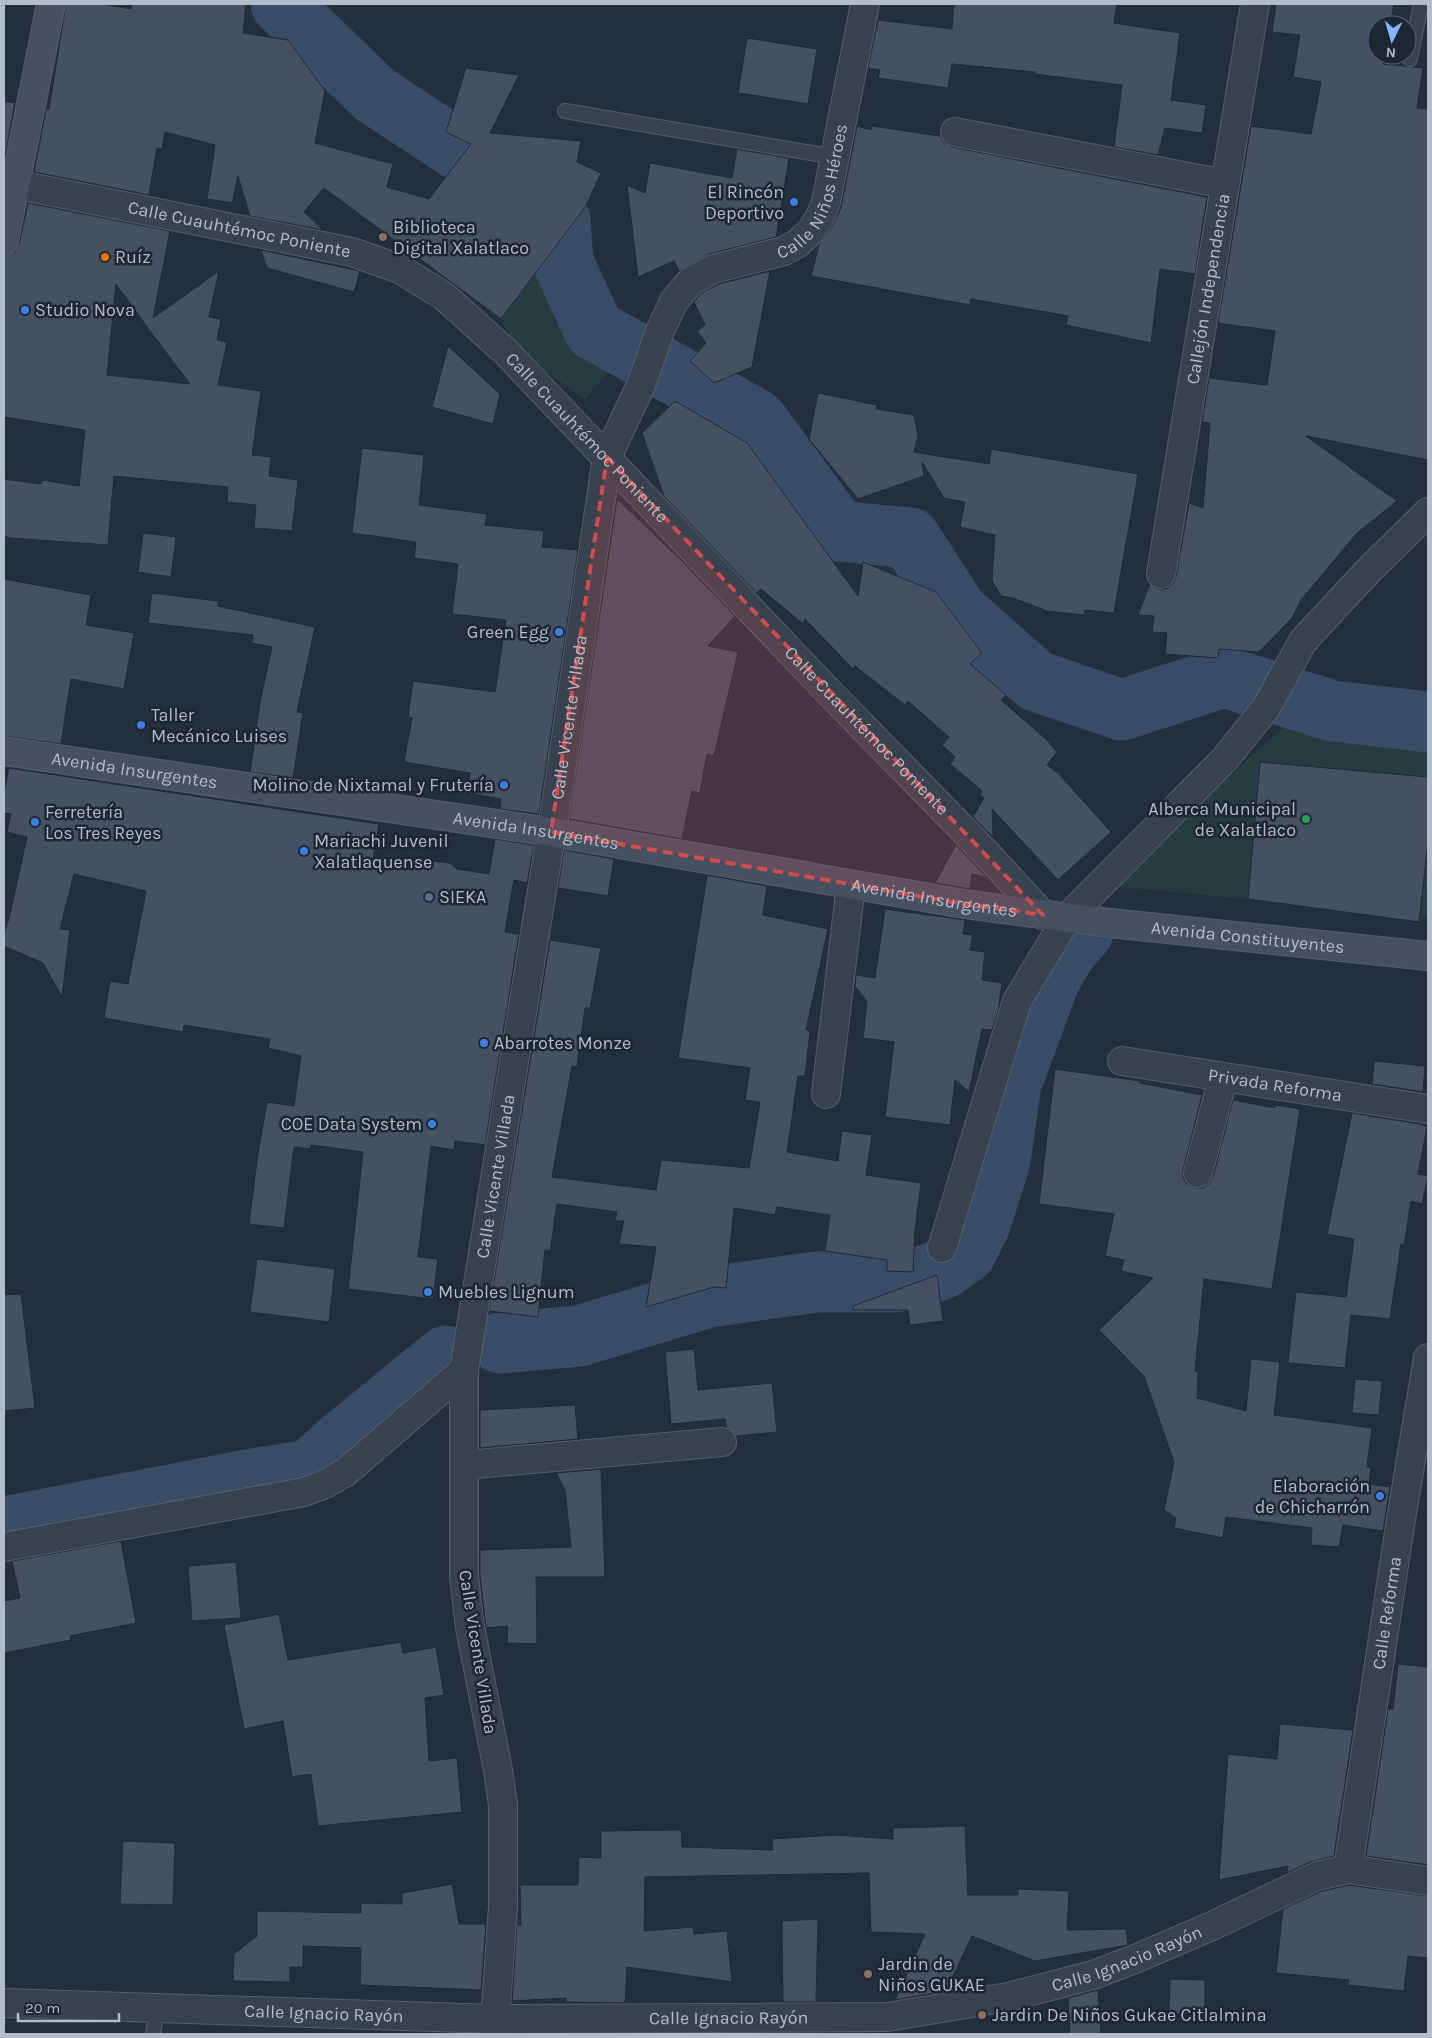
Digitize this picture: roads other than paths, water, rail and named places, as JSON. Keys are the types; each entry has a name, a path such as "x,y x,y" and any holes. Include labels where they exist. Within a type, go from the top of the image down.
{"main road":[{"path":"4,241 9,183 51,4"},
{"name":"Avenida Insurgentes","path":"4,751 551,832 851,885 1055,917"},
{"name":"Avenida Constituyentes","path":"1055,917 1428,956"}],"street":[{"name":"Calle Niños Héroes","path":"660,331 674,301 691,281 713,269 784,251 811,231 820,217 826,202 865,4"},
{"name":"Callejón Independencia","path":"1161,574 1255,4"},
{"path":"956,132 1225,184"},
{"name":"Calle Cuauhtémoc Poniente","path":"9,183 352,252 400,269 445,297 506,352 822,685 986,853 1055,917"},
{"name":"Calle Vicente Villada","path":"495,2027 503,1907 503,1805 470,1627 464,1577 464,1370 551,832 607,457 641,385 660,331"},
{"path":"942,1248 1017,1001 1055,917 1224,760 1266,708 1303,642 1369,570 1428,512"},
{"path":"826,1094 851,885"},
{"name":"Privada Reforma","path":"1122,1061 1428,1109"},
{"path":"1198,1173 1223,1078"},
{"name":"Calle Reforma","path":"1348,1869 1401,1519 1428,1358"},
{"path":"4,1547 304,1492 325,1484 346,1472 464,1370"},
{"path":"465,1465 722,1442"},
{"name":"Calle Ignacio Rayón","path":"4,2003 155,2021 495,2027 888,2026 1093,1975 1212,1926 1317,1876 1348,1869 1428,1882"}],"lane":[{"path":"1417,24 1421,4"},
{"path":"565,112 835,157"}],"waterway":[{"path":"281,4 375,95 514,186 560,220 563,262 594,330 757,420 838,531 910,538 957,611 1036,681 1122,710 1224,677 1333,711 1428,722"},
{"path":"500,1343 579,1336 709,1297 816,1282 895,1282 923,1277 944,1268 966,1252 980,1224 1000,1161 1011,1084 1050,979 1065,953 1083,932"},
{"path":"4,1527 253,1479 310,1470 342,1441 446,1356"}],"place":[{"name":"El Rincón Deportivo","path":"794,202"},
{"name":"Biblioteca Digital Xalatlaco","path":"383,237"},
{"name":"Ruíz","path":"105,257"},
{"name":"Studio Nova","path":"25,310"},
{"name":"Green Egg","path":"559,632"},
{"name":"Taller Mecánico Luises","path":"141,725"},
{"name":"Molino de Nixtamal y Frutería","path":"504,785"},
{"name":"Alberca Municipal de Xalatlaco","path":"1306,819"},
{"name":"Ferretería Los Tres Reyes","path":"35,822"},
{"name":"Mariachi Juvenil Xalatlaquense","path":"304,851"},
{"name":"SIEKA","path":"429,897"},
{"name":"Abarrotes Monze","path":"484,1043"},
{"name":"COE Data System","path":"432,1124"},
{"name":"Muebles Lignum","path":"428,1292"},
{"name":"Elaboración de Chicharrón","path":"1380,1496"},
{"name":"Jardin de Niños GUKAE","path":"868,1974"},
{"name":"Jardin De Niños Gukae Citlalmina","path":"982,2015"}]}
